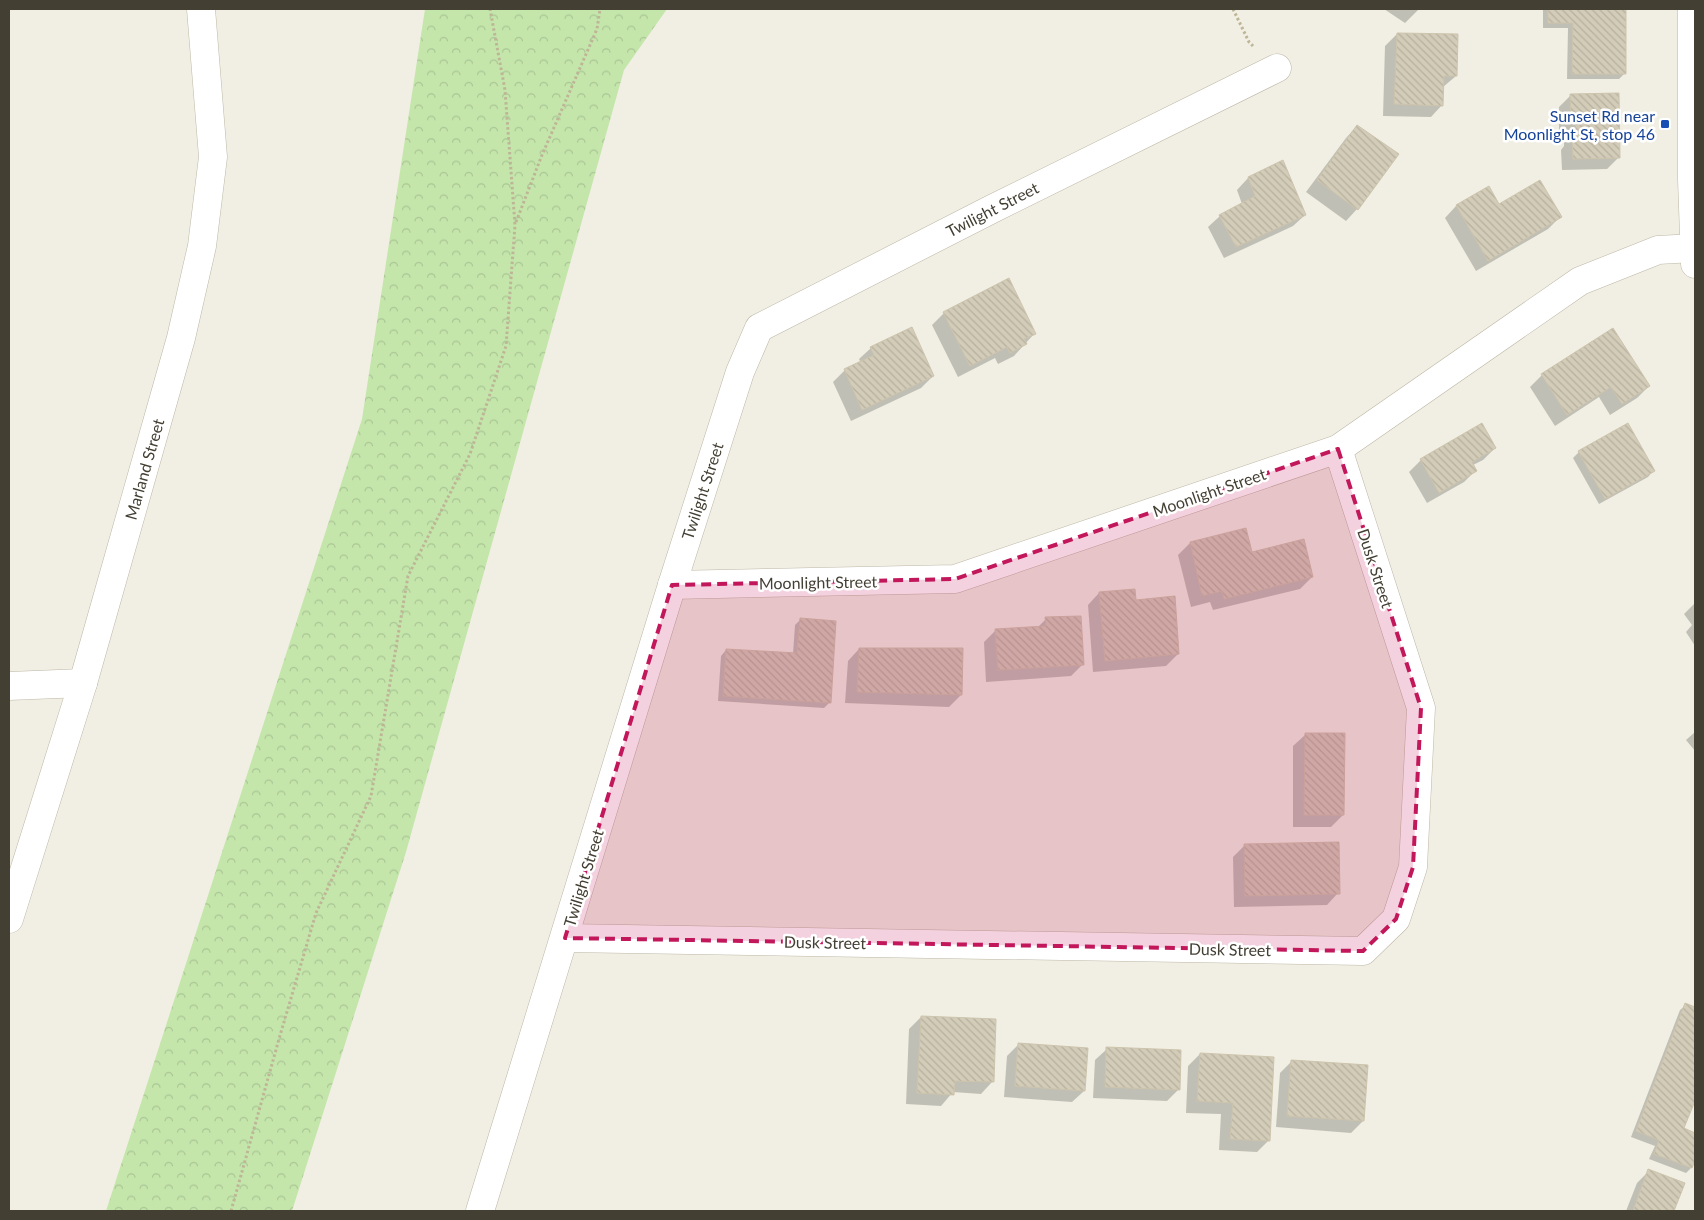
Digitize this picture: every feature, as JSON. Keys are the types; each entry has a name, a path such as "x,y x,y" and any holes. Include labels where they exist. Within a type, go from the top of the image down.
{"street":[{"name":"Marland Street","path":"9,918 83,684 181,338 202,246 213,157 201,9"},
{"path":"1692,9 1695,256"},
{"name":"Twilight Street","path":"480,1211 672,585 740,372 759,328 992,209 1278,68"},
{"name":"Moonlight Street","path":"672,585 955,579 1338,449 1580,281 1658,250 1695,256"},
{"name":"Dusk Street","path":"564,938 1363,951 1396,919 1413,867 1420,708 1338,449"},
{"path":"10,691 83,684"}],"path":[{"path":"231,1211 316,913 371,796 408,576 470,454 506,346 515,225 505,90 490,9"},
{"path":"515,225 542,155 597,29 600,9"},
{"path":"1233,9 1250,42 1278,68"}],"highlighted area":[{"path":"1338,449 1421,708 1413,867 1396,919 1363,951 565,938 672,585 955,579"}],"green space":[{"path":"425,9 667,9 624,70 406,852 292,1211 106,1211 362,419"}],"building":[{"path":"1548,9 1626,9 1626,74 1572,74 1573,23 1548,23"},
{"path":"1397,33 1458,34 1457,76 1444,76 1443,106 1394,104"},
{"path":"1619,93 1620,158 1573,159 1572,137 1576,137 1575,120 1571,120 1570,94"},
{"path":"1357,125 1399,154 1358,210 1317,180"},
{"path":"1283,160 1306,215 1236,247 1219,215 1255,196 1248,177"},
{"path":"1540,180 1562,217 1488,261 1456,205 1489,186 1499,204"},
{"path":"1009,278 1036,334 1024,339 1027,344 1010,353 1007,347 970,366 943,312"},
{"path":"912,327 934,376 862,410 844,369 874,355 870,347"},
{"path":"1613,328 1650,386 1622,404 1611,387 1567,415 1541,374"},
{"path":"1482,423 1496,448 1472,462 1477,471 1439,493 1420,459"},
{"path":"1628,423 1655,471 1605,499 1578,451"},
{"path":"1246,528 1252,552 1304,539 1313,577 1224,599 1222,591 1202,596 1190,542"},
{"path":"1135,589 1136,600 1175,596 1179,654 1105,661 1099,592"},
{"path":"1081,616 1084,665 998,670 995,629 1046,626 1045,617"},
{"path":"800,618 836,621 831,703 723,696 726,649 797,653"},
{"path":"859,648 963,648 962,695 857,692"},
{"path":"1305,733 1345,733 1344,815 1304,815"},
{"path":"1339,842 1340,894 1245,896 1244,844"},
{"path":"1685,1003 1695,1007 1695,1101 1684,1128 1695,1133 1695,1161 1692,1168 1654,1154 1659,1140 1636,1131"},
{"path":"921,1016 996,1019 994,1082 955,1081 954,1095 917,1093"},
{"path":"1018,1043 1088,1048 1085,1091 1015,1086"},
{"path":"1106,1047 1181,1050 1180,1090 1105,1087"},
{"path":"1200,1053 1274,1057 1270,1141 1230,1139 1233,1103 1197,1101"},
{"path":"1291,1060 1368,1065 1364,1121 1287,1116"},
{"path":"1648,1169 1685,1183 1674,1211 1633,1211"}],"place":[{"name":"Sunset Rd near Moonlight St, stop 46","path":"1665,124"}]}
